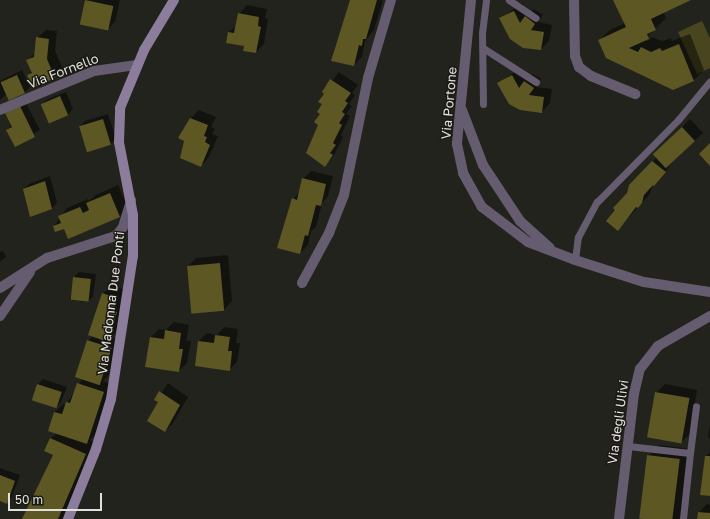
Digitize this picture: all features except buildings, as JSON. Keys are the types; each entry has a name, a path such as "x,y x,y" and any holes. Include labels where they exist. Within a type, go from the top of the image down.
{"main road":[{"name":"Via Madonna Due Ponti","path":"68,519 96,449 111,399 134,250 131,200 120,148 118,121 122,103 136,65 174,0"}],"street":[{"path":"302,283 329,233 344,195 368,78 391,0"},
{"name":"Via Portone","path":"471,0 457,144 463,173 482,207 528,242 575,260 628,277 710,292"},
{"path":"574,0 575,56 579,67 590,76 635,94"},
{"name":"Via Fornello","path":"0,110 94,71 136,65"},
{"path":"461,106 483,165 520,220 554,252"},
{"path":"0,288 40,262 116,236 123,227 131,200"},
{"path":"0,316 20,283 40,262"},
{"name":"Via degli Ulivi","path":"619,519 634,394 642,364 658,346 710,316"}],"lane":[{"path":"483,104 482,48 486,0"},
{"path":"509,0 536,18"},
{"path":"482,48 536,82"},
{"path":"575,260 580,231 597,202 678,120 710,82"},
{"path":"683,519 696,406"},
{"path":"628,446 690,453"}],"shaded area":[{"path":"702,21 710,38 710,68 697,74 678,32"}]}
